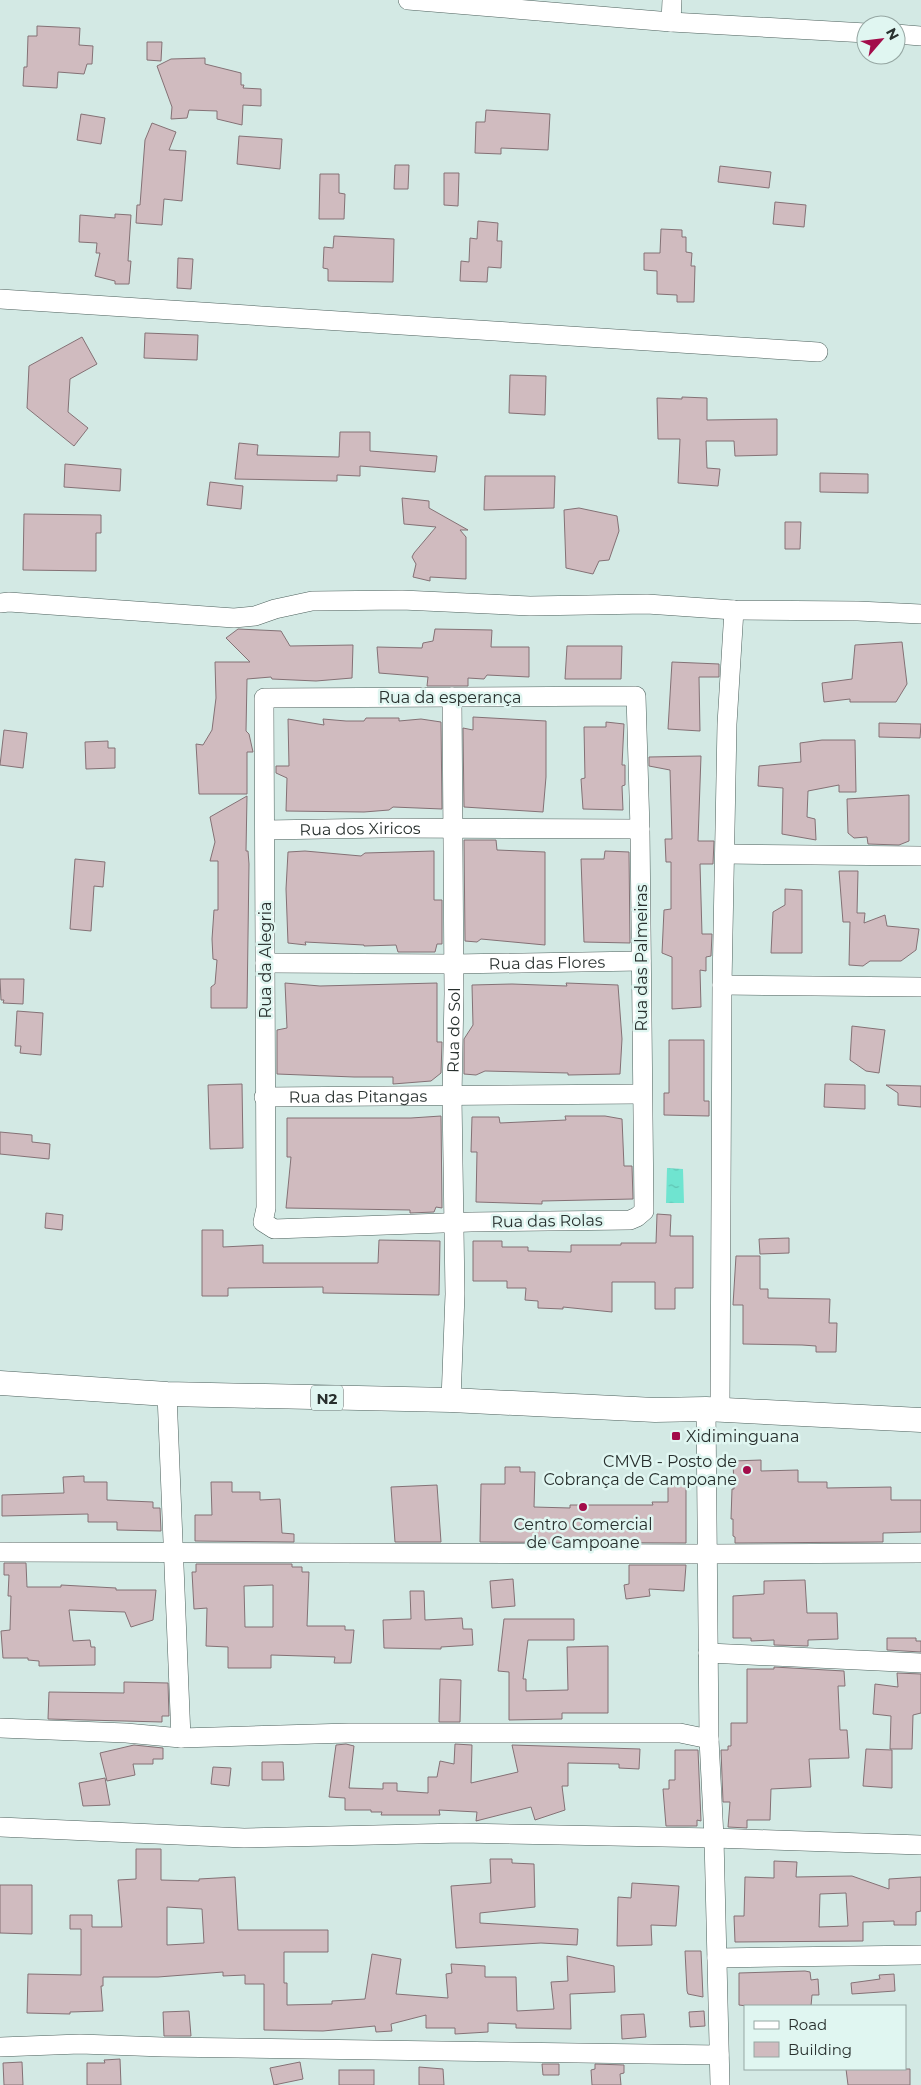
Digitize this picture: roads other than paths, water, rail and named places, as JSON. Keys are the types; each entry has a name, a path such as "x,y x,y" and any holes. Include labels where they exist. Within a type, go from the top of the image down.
{"main road":[{"name":"N2","path":"0,1383 167,1394 451,1400 921,1420"}],"street":[{"path":"408,0 671,22 856,32"},
{"path":"671,22 672,0"},
{"path":"906,35 921,36"},
{"path":"0,300 818,352"},
{"path":"0,603 10,602 234,618 255,616 275,609 312,601 402,600 530,606 647,604 734,610 858,611 921,614"},
{"path":"720,2085 714,1838 709,1739 706,1554 713,1410 727,724 734,610"},
{"name":"Rua da esperança","path":"264,698 636,696"},
{"name":"Rua das Palmeiras","path":"636,696 640,829 641,1094 644,1211 638,1217"},
{"name":"Rua do Sol","path":"451,1400 455,1294 452,1097 454,829 452,697"},
{"name":"Rua da Alegria","path":"263,1222 266,1208 264,1097 266,830 264,698"},
{"name":"Rua dos Xiricos","path":"266,830 640,829"},
{"path":"725,854 921,856"},
{"name":"Rua das Flores","path":"265,963 454,964 641,961"},
{"path":"722,985 921,987"},
{"name":"Rua das Pitangas","path":"264,1097 641,1094"},
{"name":"Rua das Rolas","path":"263,1222 274,1229 630,1220 638,1217"},
{"path":"167,1394 181,1738"},
{"path":"0,1552 173,1554 921,1553"},
{"path":"708,1653 921,1663"},
{"path":"0,1728 126,1733 181,1738 349,1733 680,1733 709,1739"},
{"path":"0,1827 244,1838 461,1833 714,1838 921,1845"},
{"path":"717,1958 921,1955"},
{"path":"0,2047 80,2044 163,2047 719,2055"}],"water":[{"path":"667,1168 683,1169 684,1203 666,1203"}],"place":[{"name":"Xidiminguana","path":"676,1436"},
{"name":"CMVB - Posto de Cobrança de Campoane","path":"747,1470"},
{"name":"Centro Comercial de Campoane","path":"583,1507"}]}
